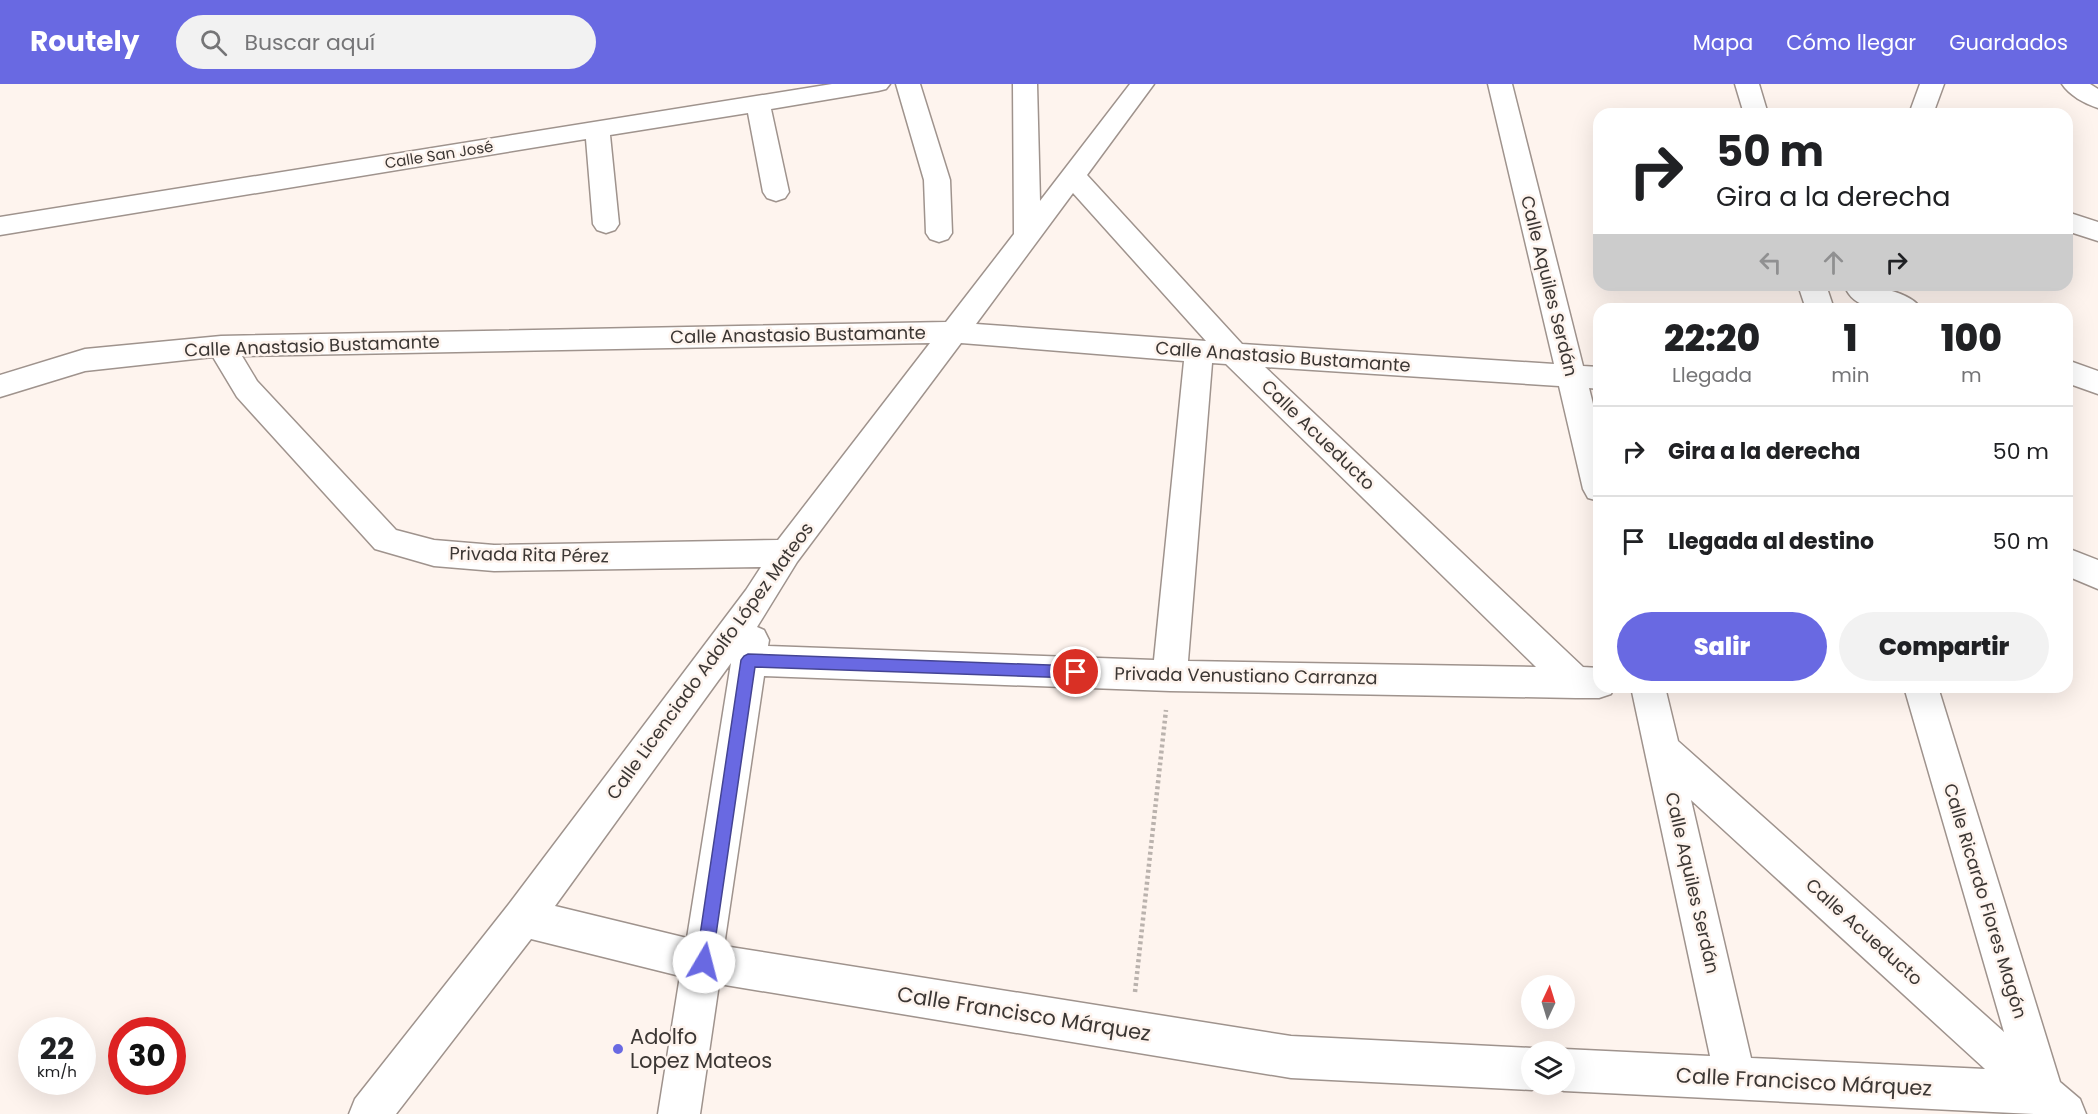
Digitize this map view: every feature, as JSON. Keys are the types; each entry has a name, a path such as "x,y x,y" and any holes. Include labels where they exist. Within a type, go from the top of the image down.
{"street":[{"name":"Calle San José","path":"0,225 878,84"},
{"path":"908,84 937,180 939,233"},
{"path":"1025,84 1028,236"},
{"name":"Calle Licenciado Adolfo López Mateos","path":"370,1114 523,918 758,600 786,553 1142,84"},
{"name":"Calle Aquiles Serdán","path":"1500,84 1585,377 1593,441"},
{"path":"1747,84 1754,108"},
{"path":"1924,108 1932,84"},
{"path":"2074,84 2098,100"},
{"path":"758,103 776,192"},
{"path":"597,129 606,224"},
{"name":"Calle Acueducto","path":"1073,176 1234,354 1587,683"},
{"path":"2073,222 2098,232"},
{"path":"1860,295 1887,303"},
{"name":"Calle Anastasio Bustamante","path":"0,386 85,360 221,346 952,332 1199,352 1585,377"},
{"name":"Privada Rita Pérez","path":"221,346 247,389 386,540 434,553 494,558 786,553"},
{"path":"1170,676 1199,352"},
{"path":"2073,373 2098,383"},
{"path":"2073,564 2098,575"},
{"path":"679,1114 758,600"},
{"name":"Privada Venustiano Carranza","path":"748,660 1170,676 1587,683"},
{"name":"Calle Aquiles Serdán","path":"1649,693 1735,1078"},
{"name":"Calle Ricardo Flores Magón","path":"1923,693 2053,1107"},
{"name":"Calle Acueducto","path":"1662,751 2053,1107"},
{"name":"Calle Francisco Márquez","path":"523,918 704,962 1291,1057 1521,1068"},
{"name":"Calle Francisco Márquez","path":"1575,1071 1735,1078 2053,1107"}],"path":[{"path":"1131,1032 1170,676"}],"place":[{"name":"Adolfo Lopez Mateos","path":"618,1049"}],"route":[{"path":"704,962 748,660 1076,672"}]}
